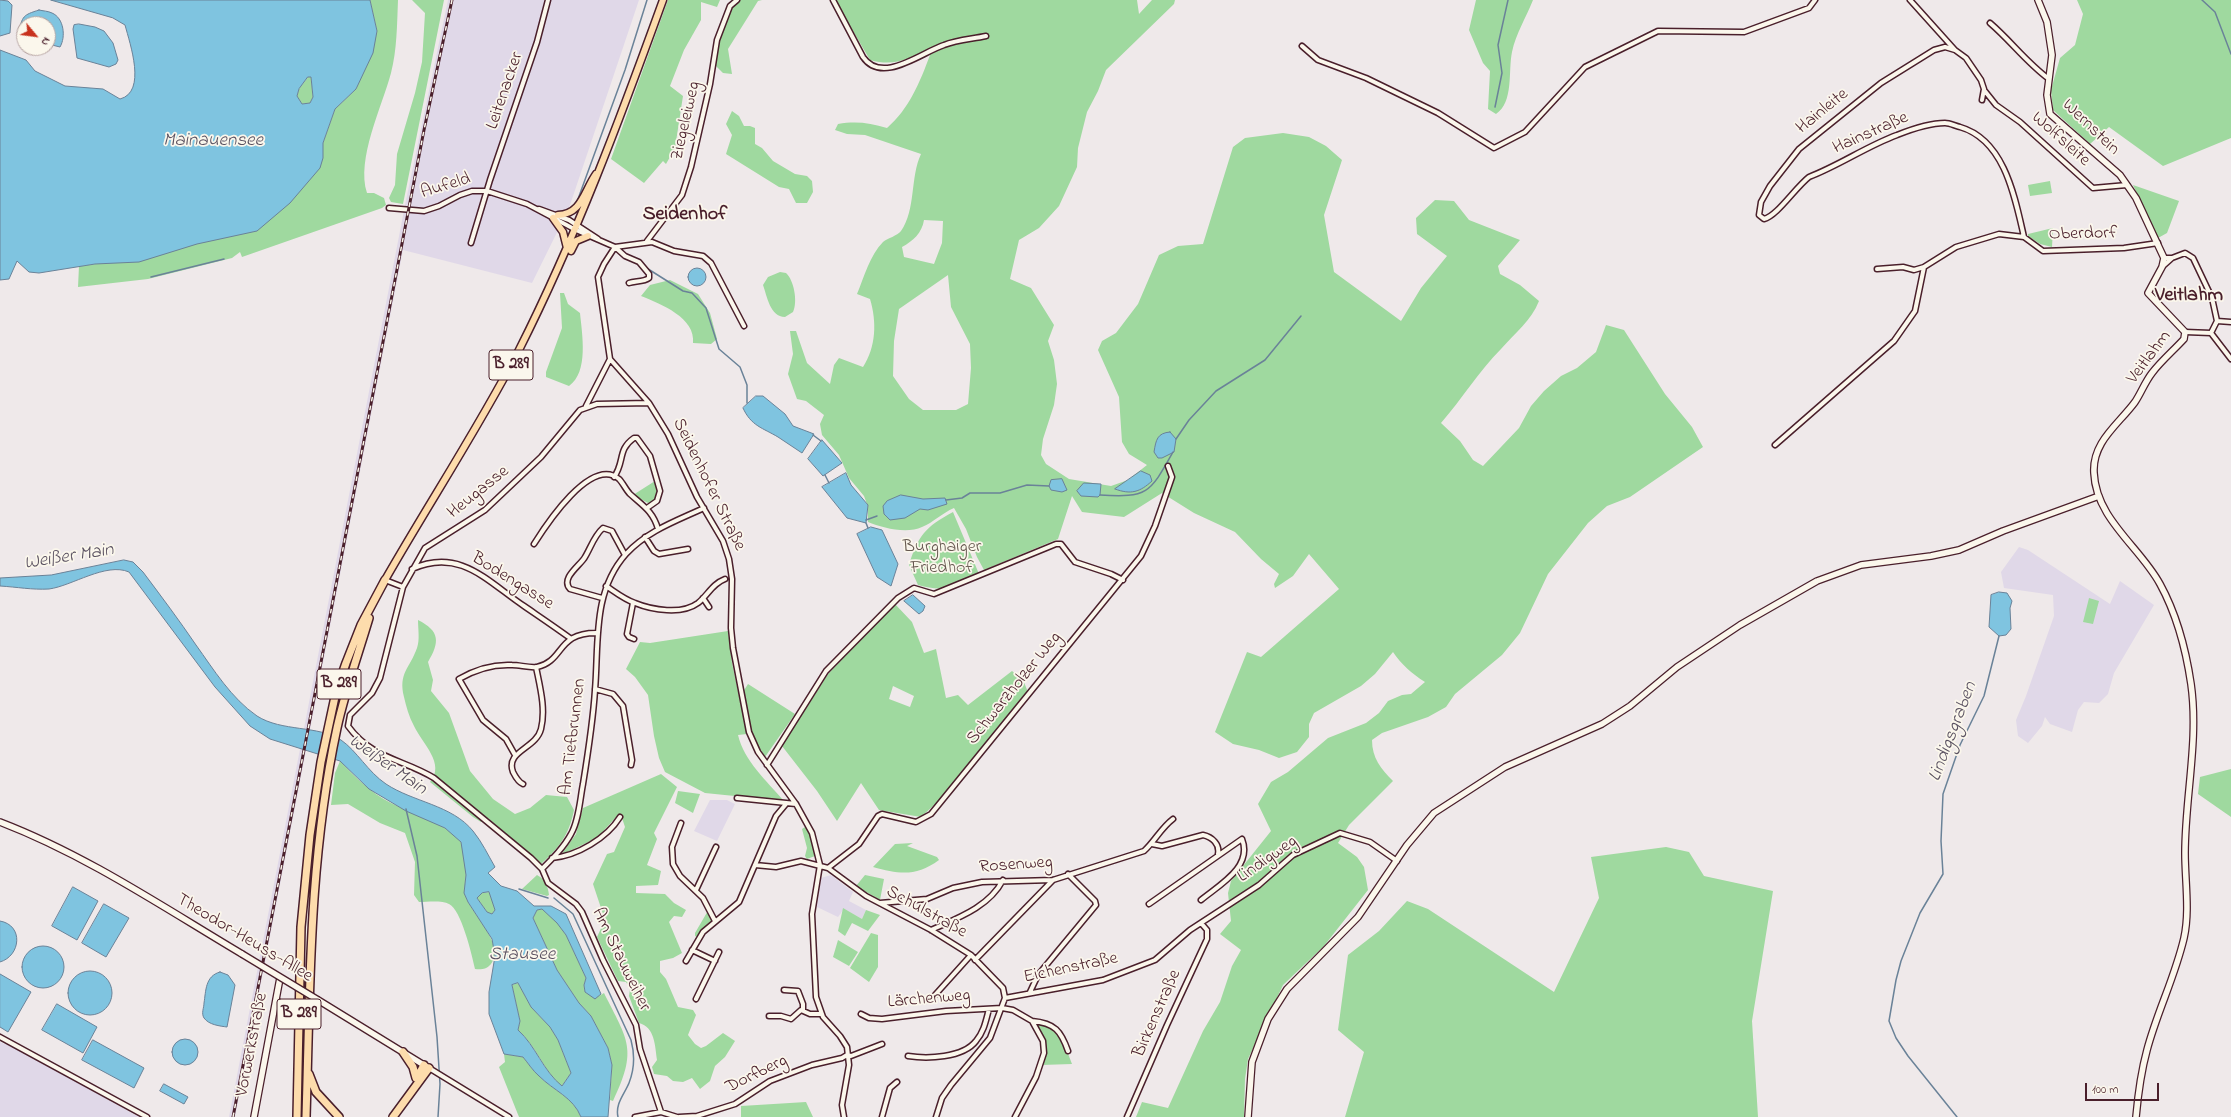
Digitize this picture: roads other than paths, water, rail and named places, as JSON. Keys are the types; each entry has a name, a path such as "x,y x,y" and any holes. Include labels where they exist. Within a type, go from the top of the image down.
{"highway":[{"name":"B 289","path":"297,1117 301,927 316,791 328,725 336,692 348,657 385,580"},
{"name":"B 289","path":"306,1117 311,923 319,836 337,728 348,682 372,605"},
{"path":"402,1052 414,1067 416,1078 414,1087"},
{"path":"416,1078 426,1067"},
{"path":"394,1117 426,1067"},
{"path":"307,1070 316,1092 339,1117"}],"main road":[{"name":"B 289","path":"385,580 498,388 564,257 603,164 663,0"},
{"path":"567,249 563,232 555,216 568,214 576,210 603,164"},
{"path":"564,257 570,252 576,241 588,236"}],"street":[{"name":"Leitenacker","path":"487,191 537,42 548,0"},
{"name":"Ziegeleiweg","path":"647,241 682,195 693,159 710,84 717,40 730,6 737,0"},
{"path":"833,0 863,57 868,63 875,67 892,66 910,62 943,45 986,36"},
{"path":"1302,46 1318,60 1366,78 1438,113 1494,148 1525,132 1585,67 1658,31 1744,32 1809,8 1815,0"},
{"path":"1910,0 1955,50 1970,63 1981,80 1984,89 1982,100"},
{"name":"Wernstein","path":"2038,0 2047,22 2052,55 2047,95 2050,114 2120,175 2128,185 2159,243"},
{"path":"1990,23 2004,35 2033,68 2049,79"},
{"name":"Hainleite","path":"1827,170 1809,177 1799,185 1771,217 1764,219 1759,215 1761,202 1770,186 1808,141 1881,82 1934,50 1945,48 1955,50"},
{"name":"Wolfsleite","path":"1984,89 1996,105 2020,122 2093,188 2128,185"},
{"name":"Hainstraße","path":"1827,170 1896,135 1924,126 1946,123 1963,128 1980,136 2001,163 2015,198 2024,237"},
{"name":"Aufeld","path":"472,243 487,191"},
{"name":"Aufeld","path":"389,208 424,211 439,206 466,193 487,191 539,209 577,228"},
{"path":"577,228 588,236 599,239"},
{"path":"577,228 615,247 625,256 639,262 649,274 649,278 646,280 636,280 629,283"},
{"name":"Oberdorf","path":"1924,267 1956,247 1999,234 2024,237 2043,251 2124,248 2159,243"},
{"path":"649,403 610,359 598,277 615,247 647,241 657,243 674,251 704,256 709,259 744,326"},
{"path":"2159,243 2164,258 2172,258"},
{"path":"2162,267 2172,258 2185,253 2193,258 2212,298 2217,321 2211,333"},
{"name":"Veitlahm","path":"2136,1117 2138,1094 2147,1050 2179,959 2185,934 2185,853 2193,738 2192,688 2186,653 2176,618 2166,595 2153,572 2113,522 2099,496 2094,473 2096,454 2101,441 2136,400 2152,373 2184,339 2185,332 2148,293 2162,267 2164,258"},
{"path":"1775,445 1894,341 1915,311 1924,267 1914,270 1904,267 1877,269"},
{"path":"2217,321 2231,322"},
{"path":"2185,332 2211,333"},
{"path":"2211,333 2231,359"},
{"path":"586,406 610,359"},
{"path":"586,406 597,404 649,403"},
{"name":"Seidenhofer Straße","path":"649,403 668,434 697,497 723,541 729,559 733,595 731,628 736,674 751,739 767,765 796,804 812,833 820,865"},
{"name":"Heugasse","path":"422,771 380,755 371,749 348,726 350,715 372,694 380,678 403,587 425,548 485,510 530,469 552,445 572,417 586,406"},
{"path":"614,477 620,468 624,445 634,438 637,438 650,456 660,491 657,501 647,508"},
{"name":"Schwarzholzer Weg","path":"828,868 859,844 878,816 882,814 916,822 931,814 1141,556 1155,526 1172,477 1168,466"},
{"path":"534,544 553,516 581,486 599,475 619,479 630,494 647,508 658,529"},
{"path":"1248,1117 1252,1062 1268,1019 1287,989 1358,917 1419,829 1434,813 1466,790 1505,766 1602,724 1630,706 1677,667 1740,625 1817,581 1861,565 1931,556 1959,550 2099,496"},
{"name":"Am Tiefbrunnen","path":"542,869 563,846 574,827 587,760 595,689 598,633 602,598 612,572 625,555 645,537 658,529 704,508"},
{"path":"602,598 570,589 568,582 571,573 585,558 594,539 603,528 612,531 625,555"},
{"path":"645,537 654,551 659,554 664,555 688,549"},
{"path":"767,765 826,672 898,598 914,588 934,594 1056,544 1061,544 1075,562 1112,574 1122,580"},
{"name":"Bodengasse","path":"412,569 429,563 441,561 472,570 525,607 536,612 570,638"},
{"path":"606,586 633,603 661,610 694,606 714,585 725,579"},
{"path":"385,580 403,587"},
{"path":"703,598 709,608"},
{"path":"633,603 627,634 629,637 634,639"},
{"path":"515,754 506,739 483,720 459,679 473,671 495,665 536,667 554,656 570,638 588,632 598,633"},
{"path":"523,784 513,773 511,765 515,754 533,744 541,731 542,694 536,667"},
{"path":"595,689 613,694 623,706 632,760 631,765"},
{"name":"Am Stauweiher","path":"422,771 434,778 542,869 548,883 576,904 582,912 603,960 636,1025 640,1049 661,1112"},
{"path":"737,798 796,804"},
{"path":"686,961 703,932 739,902 776,816 786,804"},
{"path":"552,858 561,858 599,839 620,817"},
{"name":"Rosenweg","path":"878,903 928,898 954,888 1003,880 1053,880 1144,851 1152,844 1161,830 1173,819"},
{"name":"Theodor-Heuss-Allee","path":"0,822 33,835 112,876 509,1117"},
{"path":"681,823 672,847 673,864 680,876 696,890 716,921"},
{"name":"Lindigweg","path":"1201,923 1222,907 1259,886 1293,855 1340,833 1370,842 1397,861"},
{"name":"Rosenweg","path":"1152,844 1162,846 1203,835 1208,836 1217,845 1218,854"},
{"path":"1150,904 1218,854 1242,839 1245,847 1240,865 1201,900"},
{"path":"696,890 716,847"},
{"name":"Schulstraße","path":"754,865 776,868 801,861 828,868 852,887 878,903 931,930 971,955 1003,988 1005,998"},
{"path":"820,865 812,914 816,996 821,1014 828,1025 844,1041 847,1047 849,1065 842,1105 844,1117"},
{"path":"1030,992 1038,975 1096,905 1095,902 1068,874"},
{"path":"931,930 978,907 991,896 1003,880"},
{"path":"975,960 1053,880"},
{"name":"Eichenstraße","path":"1005,998 1030,992 1102,980 1137,968 1155,960 1190,930 1201,923"},
{"name":"Birkenstraße","path":"1127,1117 1167,1025 1207,939 1206,930 1201,923"},
{"path":"692,950 715,961"},
{"path":"696,999 719,952"},
{"path":"936,996 971,955"},
{"name":"Vorwerkstraße","path":"254,1117 280,978"},
{"path":"784,990 798,992 803,1004 803,1010"},
{"path":"936,1117 942,1098 950,1085 986,1045 1005,998"},
{"path":"1002,1008 1013,1010 1032,1021 1048,1023 1055,1028 1068,1051"},
{"name":"Lärchenweg","path":"861,1014 870,1018 882,1019 946,1011 1002,1008"},
{"path":"908,1056 920,1058 946,1054 970,1047 980,1035 989,1009"},
{"path":"803,1010 810,1014 821,1014"},
{"path":"769,1016 781,1016 791,1019 803,1010"},
{"path":"1015,1117 1038,1071 1044,1053 1043,1041 1032,1021"},
{"path":"0,1037 147,1117"},
{"name":"Dorfberg","path":"635,1117 661,1112 678,1117 697,1116 735,1104 770,1081 812,1065 842,1058 847,1055 851,1056 882,1044"},
{"path":"882,1117 890,1088 896,1082"}],"water":[{"path":"0,0 8,1 12,5 10,33 0,36"},
{"name":"Mainauensee","path":"51,0 370,0 377,31 373,53 356,89 335,109 323,143 323,158 320,168 290,203 257,231 197,244 139,262 95,264 39,273 29,272 17,261 9,279 0,280 0,50 26,60 35,71 65,86 103,89 120,99 128,95 133,87 135,78 134,66 133,55 125,25 113,18","holes":["308,77 311,77 313,97 310,103 302,104 297,96 299,89"]},
{"path":"39,10 47,11 56,15 63,28 63,38 60,47 56,46 56,16 25,16"},
{"path":"79,24 95,27 104,31 113,43 118,60 116,64 109,67 77,58 73,29 74,25"},
{"path":"697,268 703,271 706,277 703,283 697,286 691,283 688,277 691,271"},
{"path":"756,396 763,396 785,414 793,426 814,434 802,453 758,426 750,419 743,408"},
{"path":"1170,432 1176,439 1174,452 1162,458 1158,458 1154,452 1158,438 1162,434"},
{"path":"822,440 842,463 823,476 808,459"},
{"path":"1141,471 1150,475 1152,481 1143,488 1131,492 1115,489"},
{"path":"846,473 851,485 868,505 866,523 847,518 822,487"},
{"path":"1062,479 1067,490 1062,492 1051,490 1049,486 1051,480"},
{"path":"1084,483 1101,484 1100,495 1098,497 1081,496 1077,491"},
{"path":"901,495 923,499 945,498 947,504 928,510 920,509 905,518 890,520 884,514 883,506 887,501"},
{"path":"871,527 882,530 898,564 891,586 877,577 857,534"},
{"name":"Stausee","path":"124,560 133,562 143,572 177,617 209,664 231,692 248,709 267,721 288,727 322,732 341,740 374,774 386,784 408,795 443,809 464,822 473,831 495,867 488,873 501,886 517,891 534,906 551,906 566,914 601,994 595,999 585,992 584,985 586,978 566,935 557,923 542,909 537,910 533,918 557,970 579,1003 591,1016 608,1048 612,1065 608,1117 581,1117 573,1104 537,1074 523,1057 504,1054 489,1014 489,992 495,956 492,939 468,902 464,893 466,875 461,842 445,828 406,811 369,789 340,761 270,739 250,726 215,687 129,572 110,570 100,572 49,589 0,586 0,578 51,575","holes":["489,892 495,910 492,914 487,912 477,898 482,893","518,983 531,1007 550,1027 558,1040 571,1073 562,1086 555,1080 530,1043 518,1030 520,1021 512,985"]},
{"path":"1999,592 2007,593 2012,601 2010,608 2011,629 2006,635 1999,636 1989,627 1991,595"},
{"path":"913,595 925,606 923,611 919,614 904,601"},
{"path":"73,887 98,901 77,940 52,926"},
{"path":"104,904 129,918 106,957 82,943"},
{"path":"0,921 13,928 17,941 16,947 12,954 7,959 0,962"},
{"path":"39,946 47,946 58,952 64,963 64,971 58,982 47,988 39,988 28,982 22,971 22,963 28,952"},
{"path":"90,971 102,975 108,981 112,993 108,1005 102,1011 90,1015 78,1011 72,1005 68,993 72,981 78,975"},
{"path":"220,972 228,975 235,985 227,1027 215,1025 209,1022 204,1018 203,1014 207,984 211,977"},
{"path":"0,974 31,992 8,1032 0,1027"},
{"path":"57,1004 97,1027 83,1053 42,1030"},
{"path":"185,1039 194,1043 198,1052 194,1061 185,1065 176,1061 172,1052 176,1043"},
{"path":"93,1040 144,1068 134,1088 82,1060"},
{"path":"164,1084 188,1097 184,1104 160,1091"}],"waterway":[{"path":"578,199 625,70 647,0"},
{"path":"1495,107 1502,73 1498,45 1508,0"},
{"path":"2202,0 2215,12 2231,54"},
{"path":"151,277 224,259"},
{"path":"645,267 683,291 692,293 706,308 719,349 740,367 747,385 747,403"},
{"path":"1176,439 1189,420 1216,391 1265,360 1301,316"},
{"path":"813,435 821,441"},
{"path":"1100,495 1116,496 1138,494 1146,490 1159,476 1173,452"},
{"path":"825,475 829,483"},
{"path":"946,500 962,498 970,493 1000,493 1027,485 1049,486"},
{"path":"866,520 877,516"},
{"path":"866,523 868,528"},
{"name":"Lindigsgraben","path":"1957,1117 1908,1056 1896,1038 1889,1021 1901,961 1920,913 1943,874 1941,841 1943,794 1960,745 1984,696 1999,636"},
{"path":"406,809 417,856 437,1037 440,1084 438,1117"},
{"path":"519,889 548,898"},
{"path":"554,898 573,914 631,1040 634,1056 633,1067 629,1083 620,1100 617,1112 618,1117"}],"railway":[{"path":"233,1117 424,130 452,0"}],"district":[{"name":"Seidenhof","path":"685,216"},
{"name":"Veitlahm","path":"2189,297"}],"park label":[{"name":"Burghaiger Friedhof","path":"942,558"}],"water label":[{"name":"Weißer Main","path":"69,558"},
{"name":"Weißer Main","path":"387,766"}]}
